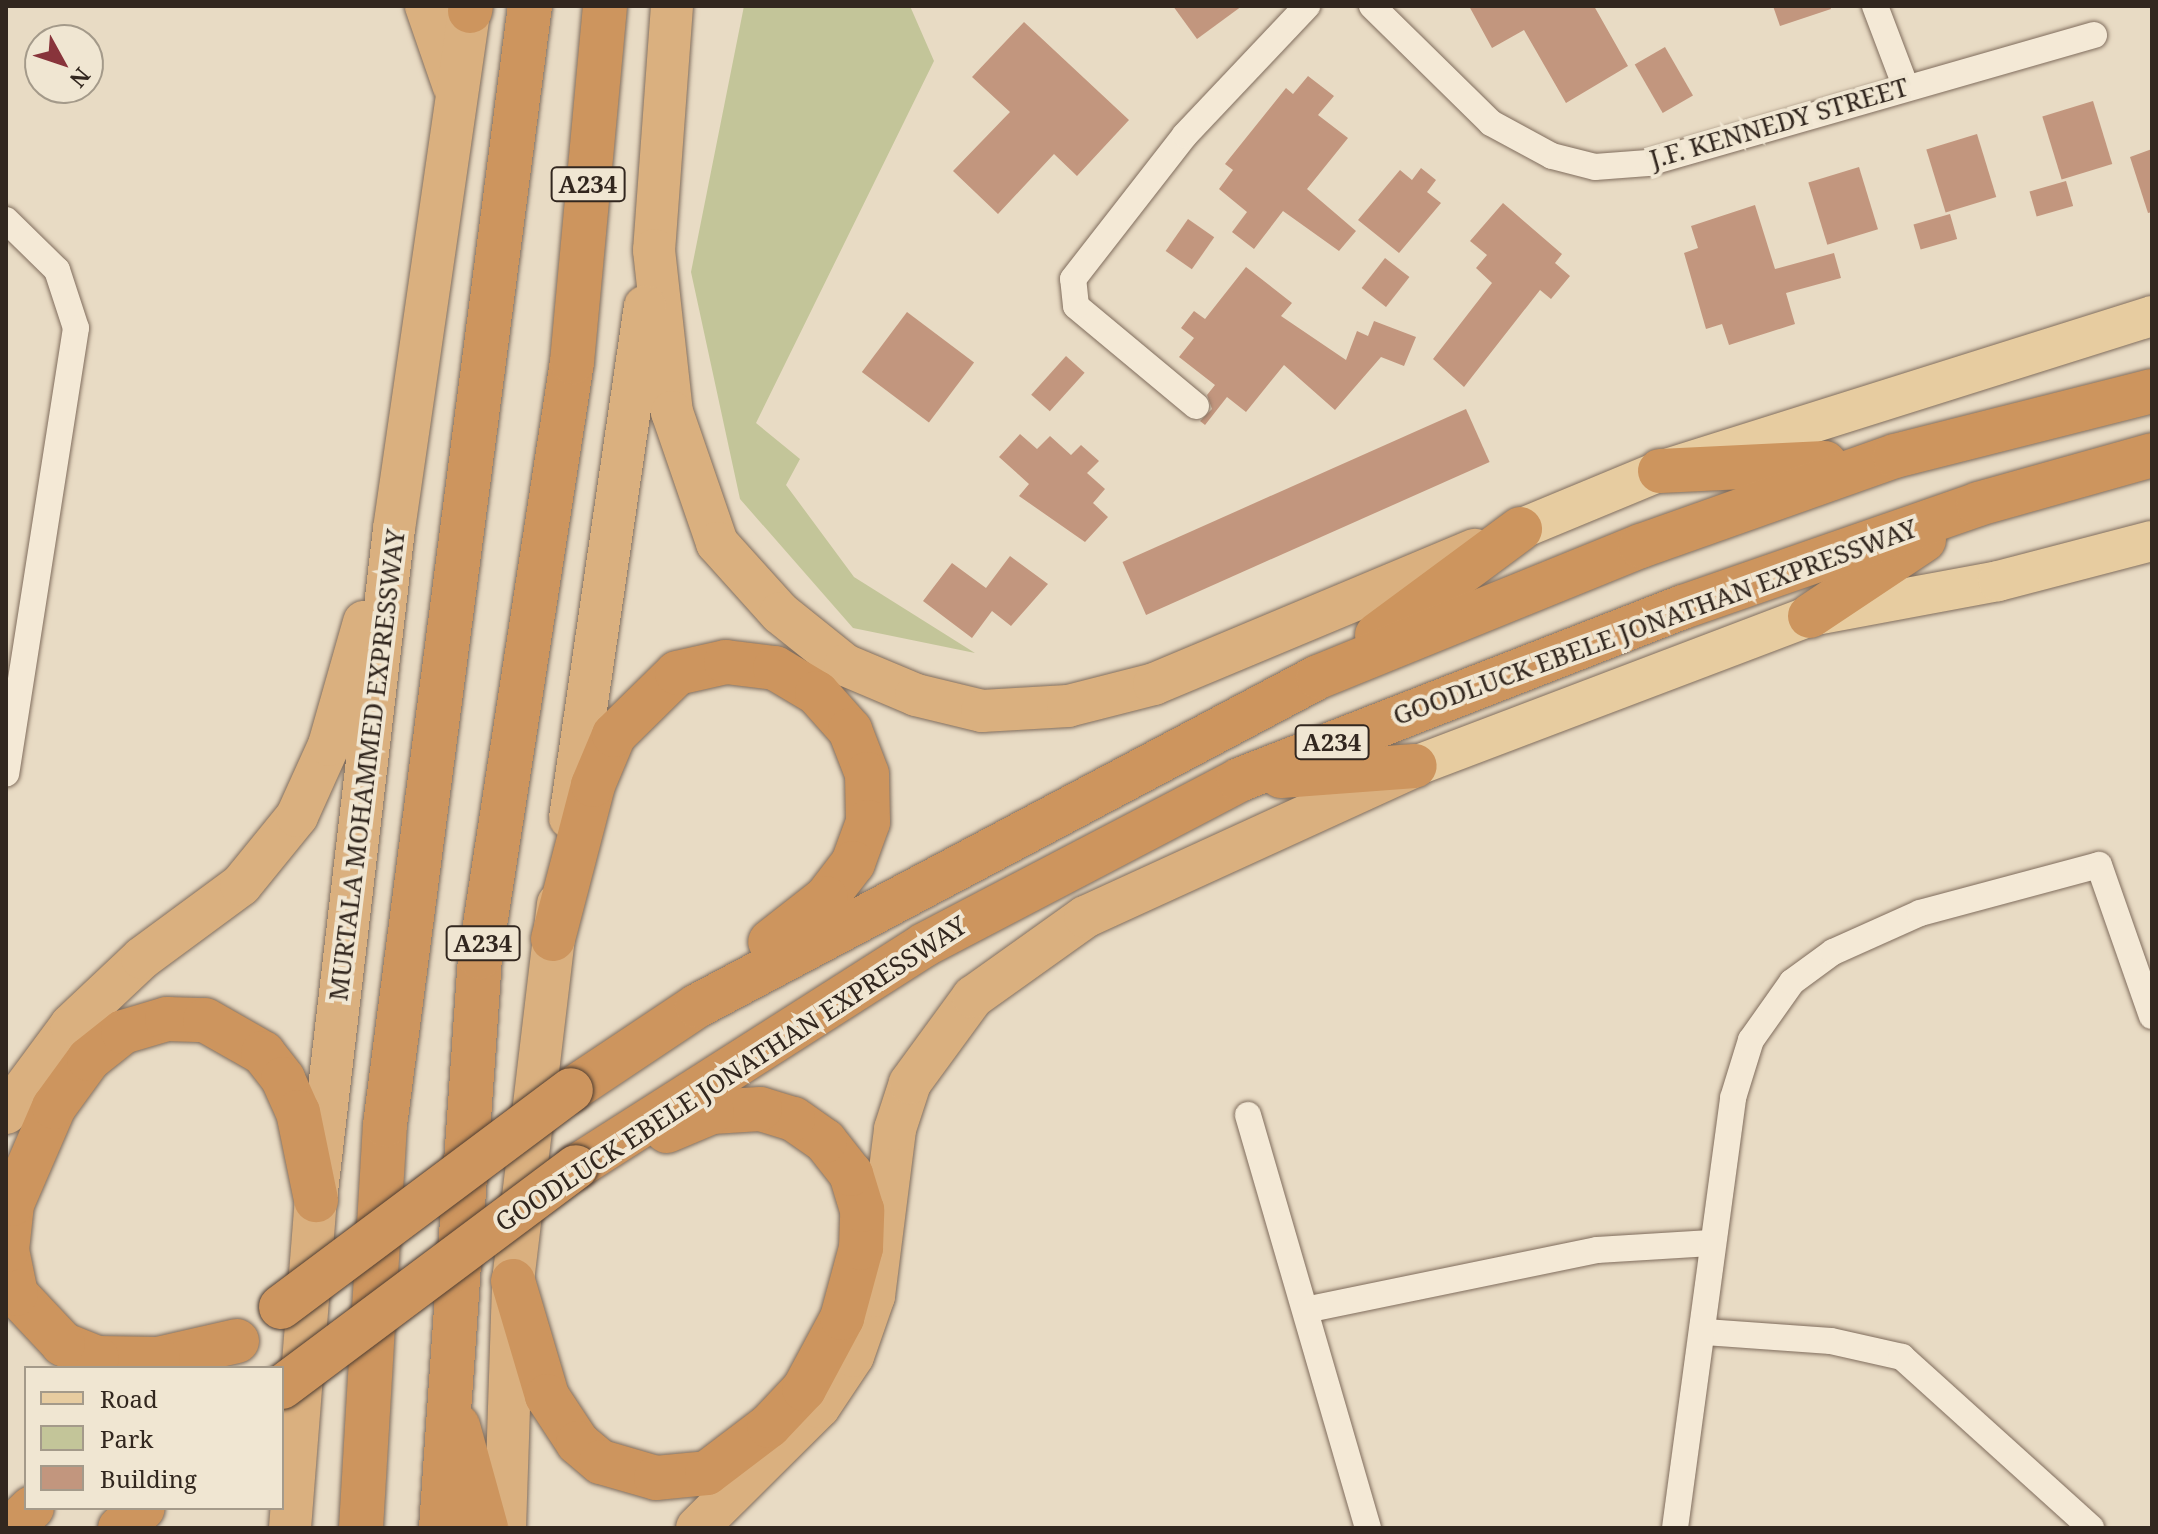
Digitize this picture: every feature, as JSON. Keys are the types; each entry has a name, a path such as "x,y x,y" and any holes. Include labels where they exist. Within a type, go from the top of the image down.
{"highway":[{"path":"426,6 454,88"},
{"name":"A234","path":"441,1528 447,1387 480,957 572,362 605,6"},
{"path":"505,1528 513,1281 553,939 654,250 672,6"},
{"path":"669,51 684,6"},
{"name":"MURTALA MOHAMMED EXPRESSWAY","path":"290,1528 316,1200 394,529 454,88 470,8"},
{"name":"A234","path":"361,1528 385,1125 529,13"},
{"path":"654,250 672,412 717,543 780,613 845,665 916,695 982,711 1068,706 1154,684 1520,529"},
{"name":"A234","path":"206,1366 571,1090 697,1006 1318,677 1641,546 1895,456 2152,391"},
{"name":"GOODLUCK EBELE JONATHAN EXPRESSWAY","path":"284,1386 584,1162 924,945 1239,780 1669,612 1978,504 2152,455"},
{"path":"1660,471 1895,456"},
{"path":"1810,616 1978,504"},
{"path":"6,1113 71,1025 142,958 241,885 297,816 329,745 394,529"},
{"path":"1318,677 1520,529"},
{"path":"553,939 593,785 614,735 677,673 726,662 775,668 817,693 850,730 867,774 868,822 853,863 826,898 697,1006"},
{"path":"1239,780 1415,766"},
{"path":"697,1528 819,1407 853,1356 874,1296 895,1129 910,1083 973,997 1085,917 1415,766"},
{"path":"237,1341 158,1359 97,1358 63,1344 16,1294 7,1250 12,1204 54,1107 89,1059 123,1032 167,1019 205,1020 263,1053 283,1079 298,1112 316,1200"},
{"path":"513,1281 547,1396 578,1443 631,1474 707,1473 769,1426 829,1351 853,1282 862,1210 851,1174 825,1141 793,1119 729,1109 584,1162"},
{"path":"447,1387 486,1528"},
{"path":"11,1528 30,1510"},
{"path":"120,1528 141,1510"}],"main road":[{"path":"1520,529 1660,471 2152,316"},
{"name":"GOODLUCK EBELE JONATHAN EXPRESSWAY","path":"1415,766 1810,616 1998,581 2152,541"}],"street":[{"path":"1196,406 1076,306 1073,279 1185,135 1307,6"},
{"name":"J.F. KENNEDY STREET","path":"1372,6 1491,123 1552,156 1595,167 1648,163 1905,85 2094,35"},
{"path":"1875,6 1905,85"},
{"path":"6,220 57,270 76,328 6,774"},
{"path":"1675,1528 1705,1332 1711,1243 1733,1098 1751,1040 1792,982 1867,934 2099,865 2152,1016"},
{"path":"1248,1115 1310,1309 1368,1528"},
{"path":"1310,1309 1582,1253 1711,1243"},
{"path":"1705,1332 1831,1341 1902,1357 2091,1528"}],"green space":[{"path":"744,6 910,6 934,61 756,423 800,459 786,485 854,577 975,653 853,628 740,499 691,272"}],"building":[{"path":"1173,6 1242,6 1197,39"},
{"path":"1469,6 1594,6 1628,66 1566,103 1524,30 1492,48"},
{"path":"1773,6 1830,6 1831,9 1780,26"},
{"path":"1024,22 1129,120 1077,176 1054,154 998,214 953,171 1010,112 972,77"},
{"path":"1665,47 1693,95 1663,113 1635,64"},
{"path":"1308,76 1334,96 1318,115 1348,138 1307,189 1356,231 1339,251 1283,211 1254,249 1232,232 1247,212 1219,189 1233,170 1225,164 1286,88 1293,94"},
{"path":"2093,101 2112,164 2062,180 2042,116"},
{"path":"1977,134 1996,197 1946,213 1926,149"},
{"path":"2152,149 2152,212 2148,213 2130,157"},
{"path":"1859,167 1878,229 1827,245 1808,182"},
{"path":"1421,168 1436,180 1427,192 1441,203 1399,253 1358,220 1400,170 1412,180"},
{"path":"2066,181 2073,206 2037,216 2029,191"},
{"path":"1503,203 1562,254 1555,263 1570,276 1551,299 1540,290 1464,387 1433,359 1492,283 1476,268 1487,255 1470,241"},
{"path":"1755,205 1775,269 1834,253 1841,278 1786,293 1795,324 1729,345 1722,324 1706,329 1684,253 1698,248 1691,226"},
{"path":"1950,214 1957,239 1921,249 1913,224"},
{"path":"1188,219 1214,237 1192,269 1166,251"},
{"path":"1385,258 1409,277 1386,307 1362,288"},
{"path":"1246,267 1292,303 1281,316 1346,360 1357,331 1368,336 1374,321 1416,337 1404,366 1381,357 1335,410 1284,365 1246,412 1227,397 1205,425 1200,421 1212,409 1207,395 1215,385 1179,357 1194,338 1181,328 1194,311 1205,319"},
{"path":"907,312 974,363 929,422 862,372"},
{"path":"1066,356 1085,373 1050,411 1031,395"},
{"path":"1466,409 1490,462 1146,615 1123,562"},
{"path":"1020,434 1037,449 1050,436 1071,455 1081,445 1099,461 1087,473 1105,489 1093,503 1108,517 1085,542 1019,496 1029,484 999,457"},
{"path":"1010,556 1048,584 1011,626 992,611 972,638 923,601 952,563 986,588"}]}
